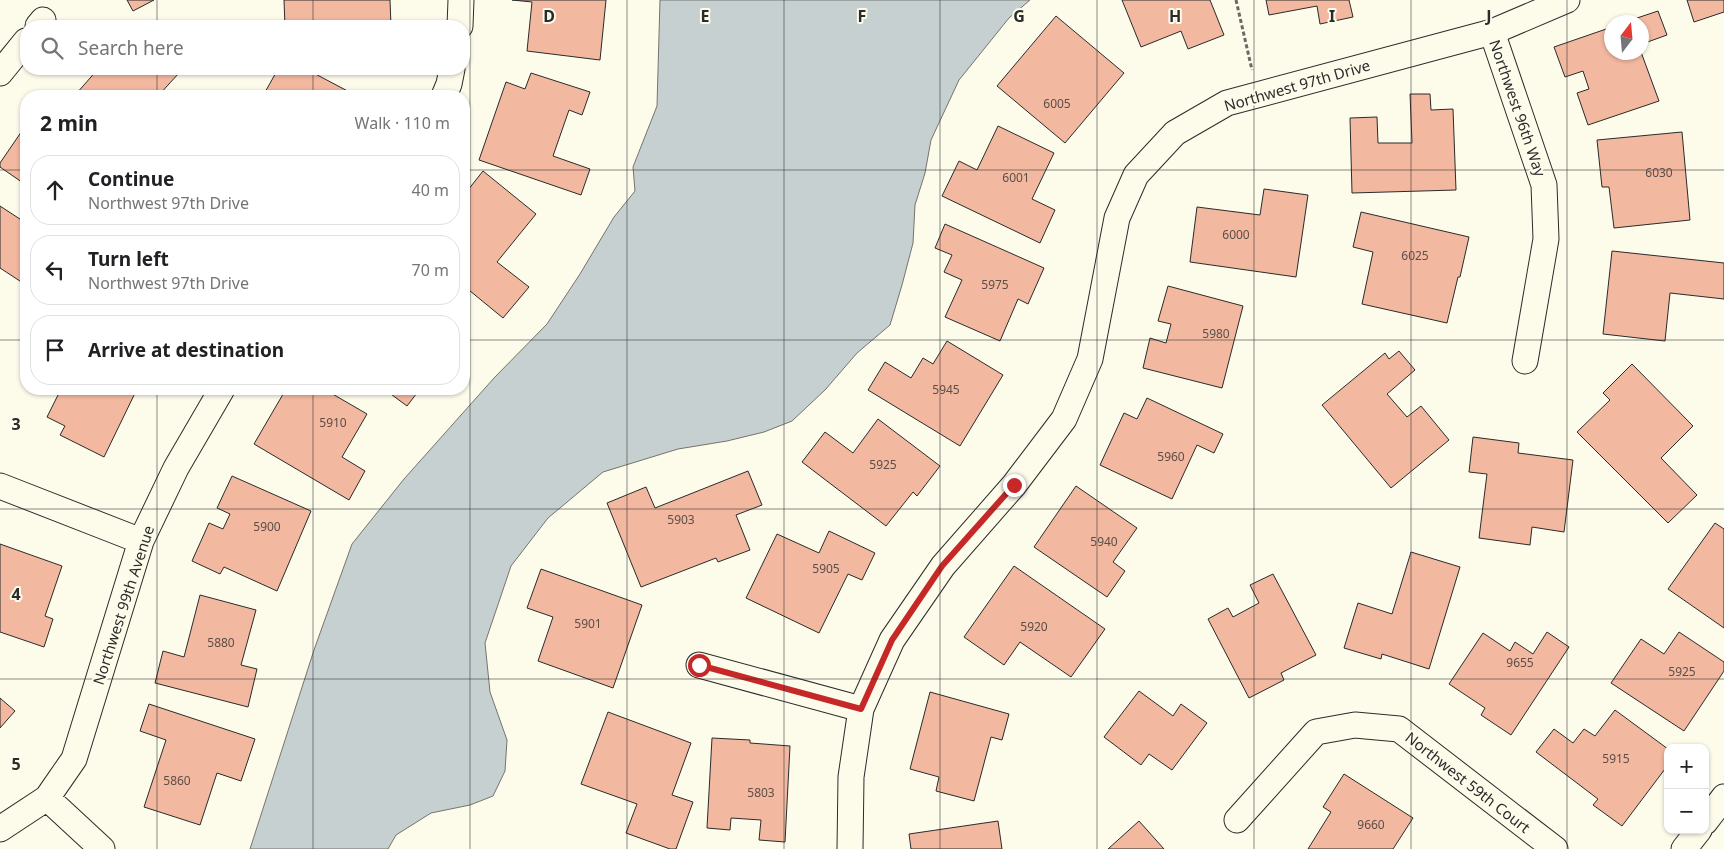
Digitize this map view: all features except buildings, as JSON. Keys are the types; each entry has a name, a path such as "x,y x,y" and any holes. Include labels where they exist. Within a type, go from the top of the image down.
{"street":[{"path":"460,20 462,0"},
{"name":"Northwest 97th Drive","path":"850,849 850,777 861,709 892,640 942,566 1014,485 1064,419 1090,359 1117,218 1136,176 1175,133 1227,103 1492,32 1567,0"},
{"name":"Northwest 96th Way","path":"1492,32 1544,184 1546,239 1524,361"},
{"path":"0,73 20,48"},
{"path":"446,90 451,75"},
{"name":"Northwest 99th Avenue","path":"47,798 74,759 141,541 176,468 219,395"},
{"path":"0,486 141,541"},
{"path":"699,665 861,709"},
{"name":"Northwest 59th Court","path":"1237,820 1316,732 1355,725 1399,729 1555,849"},
{"path":"1709,817 1724,797"},
{"path":"0,829 47,798 102,849"},
{"path":"1684,849 1696,834"}],"path":[{"path":"1236,0 1258,95"}],"shaded area":[{"path":"660,0 1030,0 1009,18 959,80 931,140 925,173 915,205 913,243 890,325 857,353 825,390 792,421 764,432 727,441 678,449 603,472 548,518 511,566 485,643 490,692 507,740 505,771 493,796 470,805 431,813 396,835 388,849 250,849 314,650 352,544 404,479 494,378 547,324 614,217 635,191 633,167 657,106"}],"route":[{"path":"699,665 861,709 892,640 942,566 1014,485"}]}
